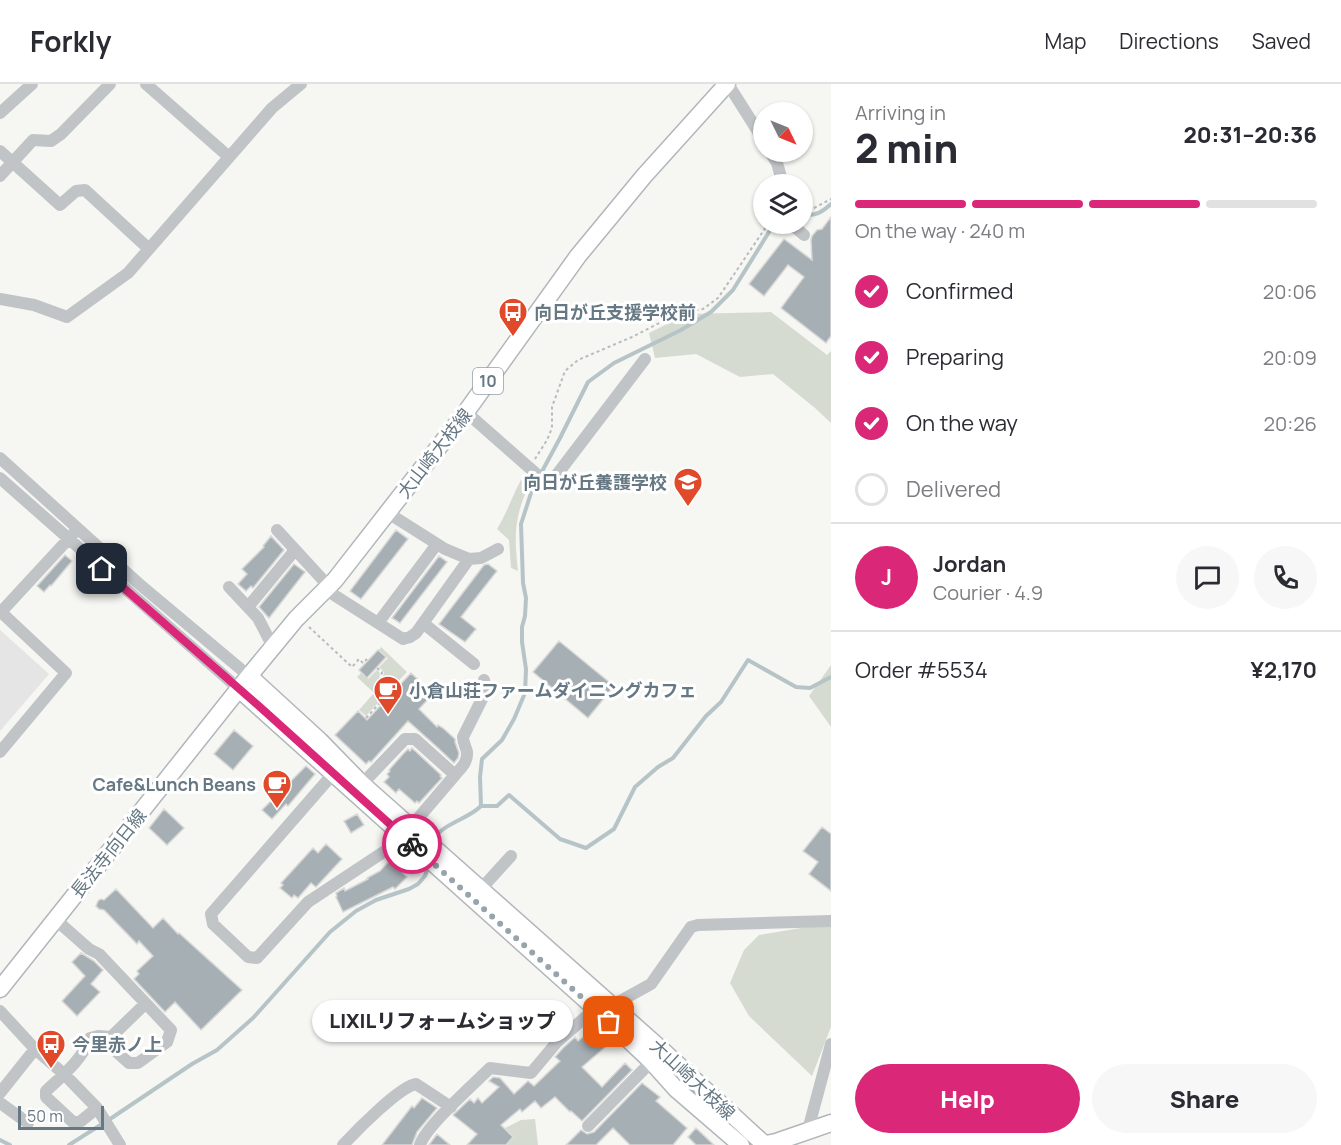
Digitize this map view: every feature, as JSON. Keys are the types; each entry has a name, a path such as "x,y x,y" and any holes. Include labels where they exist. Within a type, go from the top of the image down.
{"main road":[{"name":"大山崎大枝線","path":"727,84 644,176 578,256 466,412 388,513 328,588 296,620 244,683 320,741 338,769 406,832 604,1008 764,1145 831,1123"},
{"name":"長法寺向日線","path":"0,989 244,683"},
{"name":"大山崎大枝線","path":"338,769 362,784 406,832 481,889 604,1008 676,1089 741,1145"}],"street":[{"path":"0,112 32,84"},
{"path":"0,176 33,140 51,141 61,134 110,84"},
{"path":"0,299 34,305 67,317 128,273 272,108 301,84"},
{"path":"727,84 753,124"},
{"path":"154,87 229,157"},
{"path":"0,151 60,205 76,190 85,190 149,249"},
{"path":"466,412 549,485 645,359"},
{"path":"0,458 244,683"},
{"path":"0,478 68,539 244,683"},
{"path":"388,513 454,554 469,559 481,558 498,549"},
{"path":"0,752 66,673 1,611 78,529"},
{"path":"277,530 334,595 404,639 416,633 469,559"},
{"path":"378,623 437,544"},
{"path":"248,607 296,550"},
{"path":"229,587 258,618 273,647"},
{"path":"423,623 474,664"},
{"path":"338,769 211,914 213,924 248,957 257,958 308,902 397,843 455,775 467,759 463,737 484,694 483,680"},
{"path":"362,784 405,739 415,739 455,775"},
{"path":"481,889 511,856"},
{"path":"55,919 89,950 99,954 171,1030 167,1042 138,1063 129,1064 111,1047 111,1037 145,1004"},
{"path":"420,1145 423,1137 490,1068 531,1073 557,1042 589,1014 651,984 691,927 831,921"},
{"path":"0,1011 34,1049 64,1074 99,1111 120,1145"},
{"path":"99,1111 74,1123 46,1097 46,1091 85,1050 90,1038 111,1037"},
{"path":"808,1130 831,1044"},
{"path":"0,1093 34,1049"},
{"path":"588,1126 652,1061"},
{"path":"343,1145 410,1085 416,1084 451,1107"},
{"path":"0,1103 28,1124"}],"path":[{"path":"813,208 831,198"},
{"path":"529,468 548,440 552,428 552,407 564,371 578,360 632,337 679,313 703,309 718,298 761,234"},
{"path":"307,625 352,667 359,659 363,663 367,659"},
{"path":"366,718 390,694 380,685 382,672 377,668"}],"shaded area":[{"path":"771,312 827,355 831,351 831,423 773,374 740,377 696,354 655,358 649,333 687,314"},
{"path":"521,480 529,484 520,507 516,527 518,571 511,568 509,540 497,529"},
{"path":"0,630 49,674 0,731"},
{"path":"381,647 407,672 389,691 382,684 384,672 379,667 388,658 379,650"},
{"path":"831,665 831,727 809,696"},
{"path":"377,670 380,673 378,686 386,694 366,716 359,710 374,693 357,677 361,673 368,679"},
{"path":"831,923 831,1027 812,1076 749,1016 730,983 744,950 759,935"},
{"path":"535,1119 538,1145 507,1145 514,1137 505,1128 521,1120"}],"building":[{"path":"831,217 831,336 826,343 781,308 804,277 788,265 764,296 749,284 784,239 812,260 812,236 817,230 822,229"},
{"path":"396,530 408,539 361,599 350,591"},
{"path":"271,536 284,550 253,588 251,586 246,591 238,584 247,574 242,569 264,547"},
{"path":"65,555 72,561 44,592 37,586"},
{"path":"439,556 447,562 400,623 392,618"},
{"path":"294,564 305,572 269,618 259,607"},
{"path":"488,564 497,571 461,617 476,629 465,642 439,624 484,565"},
{"path":"559,641 614,686 588,718 533,672"},
{"path":"378,650 386,657 367,678 359,670"},
{"path":"411,673 433,694 419,709 437,727 438,725 443,728 455,739 458,758 454,763 408,721 371,762 366,764 335,735 358,711 367,720"},
{"path":"234,730 253,746 233,770 214,754"},
{"path":"412,748 442,778 419,803 417,801 415,803 399,789 396,793 384,782 389,777 387,774 389,770 408,749 410,751"},
{"path":"306,766 315,774 288,806 286,804 272,819 262,810"},
{"path":"164,809 184,828 167,845 149,828"},
{"path":"357,814 364,825 351,833 344,821"},
{"path":"822,827 831,834 831,891 809,874 818,862 803,851"},
{"path":"326,844 342,859 316,887 311,883 298,898 294,895 292,898 280,888 283,885 281,883 313,848 318,853"},
{"path":"391,859 407,877 395,889 393,887 343,912 336,893 368,879 380,871"},
{"path":"116,889 153,928 163,918 242,990 201,1030 175,1002 165,1012 134,979 139,974 137,971 153,956 139,941 137,944 104,910 96,906 98,901 104,900"},
{"path":"81,953 103,970 91,984 100,992 77,1016 62,1001 85,976 72,962"},
{"path":"596,1027 610,1043 582,1067 602,1087 625,1063 632,1070 582,1121 555,1097 541,1108 535,1101 522,1112 520,1109 501,1125 513,1137 506,1145 467,1145 477,1134 453,1115 470,1099 474,1103 478,1098 482,1103 499,1087 489,1081 493,1077 500,1078 514,1094 528,1081 534,1086 560,1061 555,1057 563,1048 575,1037 578,1041"},
{"path":"642,1083 660,1097 656,1101 687,1128 673,1145 630,1145 613,1128 596,1145 566,1145 581,1130 587,1134 594,1132"},
{"path":"422,1098 437,1108 417,1132 412,1145 382,1145 412,1106 414,1108"},
{"path":"696,1128 714,1145 696,1145 688,1137"},
{"path":"437,1134 450,1145 429,1145"}],"waterway":[{"path":"813,214 831,204"},
{"path":"481,806 482,759 502,740 525,693 526,669 522,627 526,598 523,583 521,524 532,490 588,382 614,363 681,330 711,312 733,290 768,234"},
{"path":"433,840 443,829 481,806 497,806 509,795 560,839 586,848 614,829 635,787 658,767 673,758 706,716 721,702 748,660 796,687 810,688 831,677"},
{"path":"69,1145 217,1050 253,1018 330,932 356,911 376,900 418,884 425,876 429,865"},
{"path":"0,1140 10,1145"}],"way so far":[{"path":"412,844 609,1022"}],"place":[{"name":"向日が丘支援学校前","path":"513,338"},
{"name":"向日が丘養護学校","path":"688,508"},
{"name":"小倉山荘ファームダイニングカフェ","path":"388,716"},
{"name":"Cafe&Lunch Beans","path":"277,810"},
{"name":"LIXILリフォームショップ","path":"609,1022"},
{"name":"今里赤ノ上","path":"51,1070"}],"route":[{"path":"102,569 412,844"}]}
